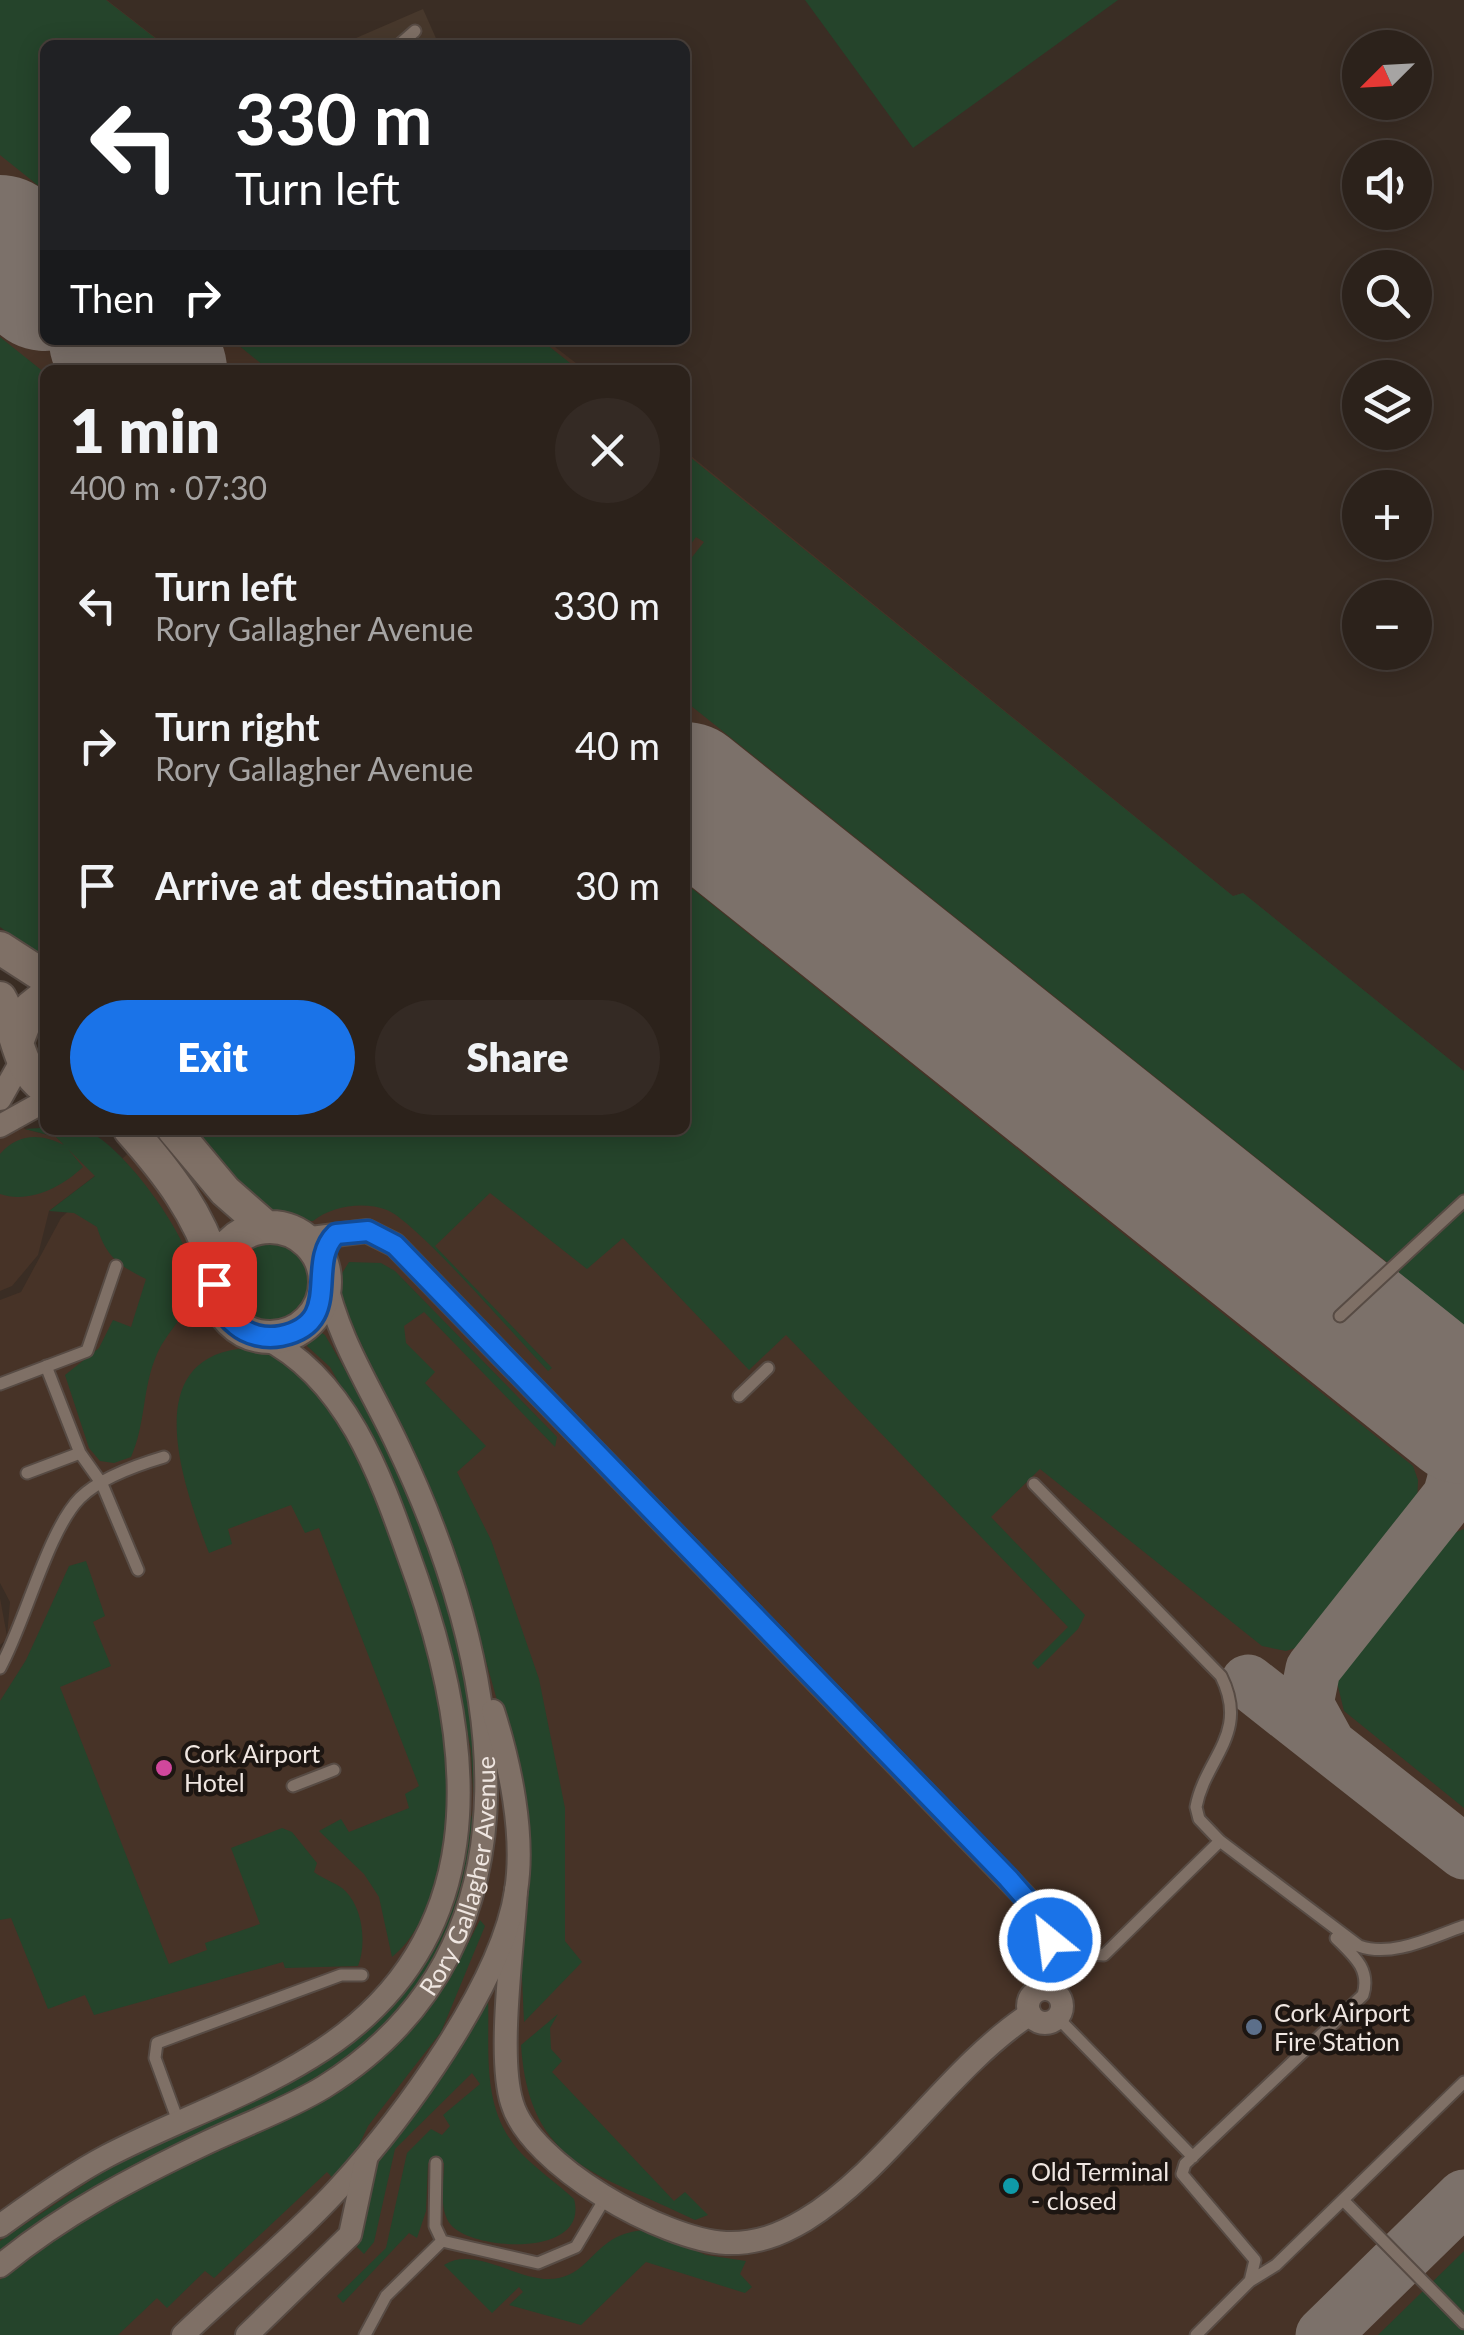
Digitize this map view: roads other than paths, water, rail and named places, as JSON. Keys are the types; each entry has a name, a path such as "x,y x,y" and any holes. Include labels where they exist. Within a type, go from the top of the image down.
{"street":[{"path":"0,948 40,974"},
{"path":"0,998 29,1075 40,1084"},
{"path":"0,1099 20,1049 30,1008 40,1000"},
{"path":"0,1126 40,1104"},
{"name":"Rory Gallagher Avenue","path":"0,2226 86,2168 314,2056 380,1999 432,1924 450,1872 460,1821 462,1764 454,1711 430,1620 395,1517 334,1396 290,1350 238,1328 226,1316 218,1301 216,1269 204,1231 176,1184 134,1135"},
{"path":"178,1135 225,1191 266,1227"},
{"path":"216,1269 234,1240 266,1227 284,1229 321,1252"},
{"path":"321,1252 368,1231 395,1245 1030,1902 1046,1930 1050,1950 1047,1989"},
{"path":"263,1337 280,1336 310,1320 319,1306 321,1252"},
{"name":"Rory Gallagher Avenue","path":"0,2266 47,2230 122,2184 324,2086 386,2037 423,1998 458,1942 480,1866 488,1798 472,1651 450,1574 399,1447 334,1321 321,1252"},
{"path":"472,1651 495,1716 510,1784 516,1890 506,2067 511,2102 524,2135 550,2161 607,2195 703,2238 754,2242 776,2236 826,2206 1030,2014 1031,1996 1047,1989 1058,1994 1062,2003 1058,2018 1043,2024 1030,2014"},
{"path":"183,2335 339,2188 368,2151 480,1990 516,1890"},
{"path":"247,2335 350,2235 368,2151"}],"lane":[{"path":"404,40 414,31"},
{"path":"1340,1316 1464,1201"},
{"path":"0,1384 87,1351 116,1266"},
{"path":"46,1366 80,1453 102,1484 138,1570"},
{"path":"739,1396 768,1368"},
{"path":"27,1473 80,1453"},
{"path":"0,1668 60,1531 79,1499 102,1484 164,1457"},
{"path":"1034,1484 1221,1676 1230,1712 1229,1732 1196,1807 1199,1819 1220,1842 1315,1917 1368,1950 1402,1946 1464,1926"},
{"path":"293,1786 334,1770"},
{"path":"1050,1950 1104,1956 1220,1842"},
{"path":"1250,2282 1255,2260 1182,2174 1193,2157 1363,1995 1366,1978 1360,1963 1315,1917"},
{"path":"178,2121 155,2058 157,2043 341,1975 362,1976"},
{"path":"1058,2018 1193,2157"},
{"path":"1196,2335 1250,2282 1276,2265 1464,2082"},
{"path":"436,2163 435,2226 442,2241"},
{"path":"442,2241 538,2263 576,2247 607,2195"},
{"path":"1343,2200 1464,2323"},
{"path":"366,2335 386,2296 442,2241"}],"place":[{"name":"Cork Airport Hotel","path":"164,1768"},
{"name":"Cork Airport Fire Station","path":"1254,2027"},
{"name":"Old Terminal - closed","path":"1011,2186"}]}
